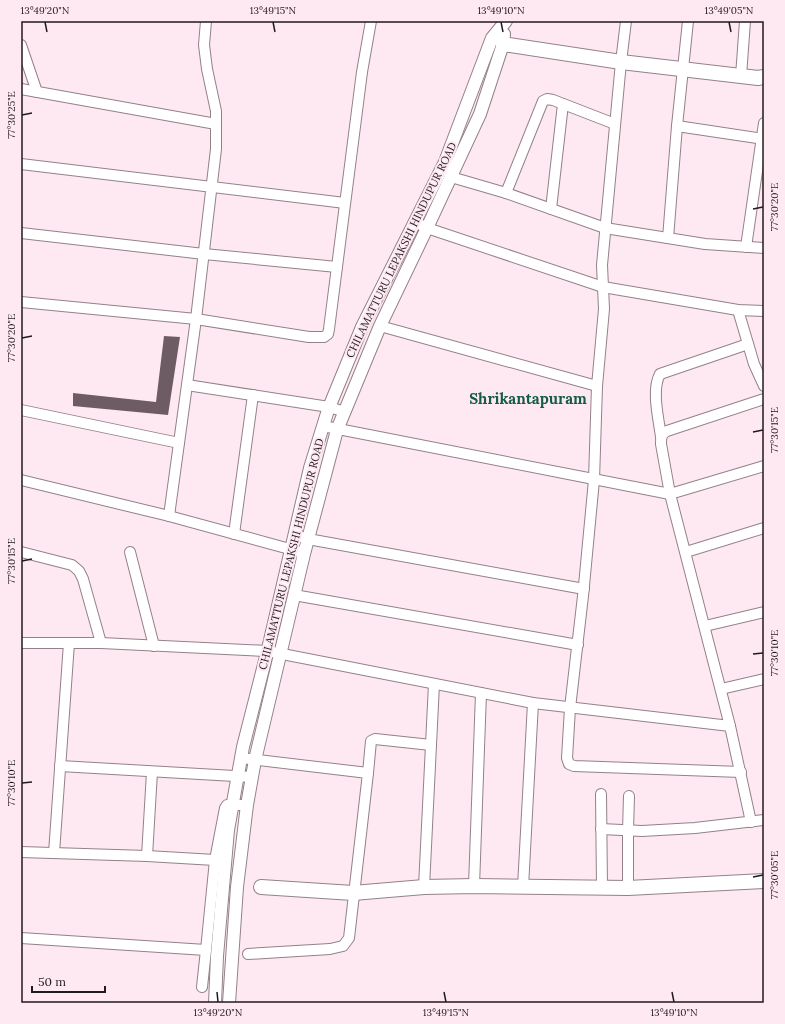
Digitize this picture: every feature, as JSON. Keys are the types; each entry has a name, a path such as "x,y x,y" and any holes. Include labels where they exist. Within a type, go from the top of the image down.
{"main road":[{"path":"503,44 621,62 758,78 764,77"},
{"path":"261,887 353,893 424,887 474,886 523,888 628,888 764,881"}],"street":[{"path":"169,516 196,319 216,149 216,111 207,69 204,45 206,21"},
{"path":"21,302 196,319 309,337 324,337 328,334 362,72 372,21"},
{"name":"CHILAMATTURU LEPAKSHI HINDUPUR ROAD","path":"229,1003 237,888 247,806 255,760 304,554 338,430 380,326 480,114 503,44 505,21"},
{"name":"CHILAMATTURU LEPAKSHI HINDUPUR ROAD","path":"215,1003 224,874 232,805 241,758 310,468 329,407 362,327 445,162 492,38 505,21"},
{"path":"626,21 602,265 604,309 597,386 594,480 584,589 570,708 567,758 569,764 586,767 741,772"},
{"path":"668,238 677,126 688,21"},
{"path":"741,76 745,21"},
{"path":"21,45 37,92"},
{"path":"21,89 216,124"},
{"path":"506,193 543,101 547,99 553,100 615,124"},
{"path":"551,208 563,104"},
{"path":"746,247 764,124"},
{"path":"677,126 763,139"},
{"path":"21,164 345,203"},
{"path":"451,177 506,193 605,228 704,244 764,248"},
{"path":"415,222 427,228 603,287 738,310 764,311"},
{"path":"21,233 337,268"},
{"path":"738,310 754,364 764,386"},
{"path":"380,326 597,386"},
{"path":"748,344 660,374 656,396 661,444 670,494 721,689 741,772 751,822"},
{"path":"187,385 329,407 345,412"},
{"path":"234,534 253,395"},
{"path":"661,437 663,433 667,431 764,399"},
{"path":"21,410 179,443"},
{"path":"323,426 670,494 764,466"},
{"path":"21,480 169,516 291,549 304,554"},
{"path":"686,552 764,528"},
{"path":"294,535 308,539 584,589"},
{"path":"21,552 72,565 80,571 101,643"},
{"path":"130,552 154,646"},
{"path":"294,595 578,645"},
{"path":"704,626 764,612"},
{"path":"21,643 101,643 267,651 533,703 730,726"},
{"path":"54,853 69,643"},
{"path":"721,689 764,679"},
{"path":"424,887 434,684"},
{"path":"474,886 481,693"},
{"path":"523,888 533,703"},
{"path":"248,954 330,949 343,946 349,938 371,741 375,739 431,745"},
{"path":"241,758 368,773"},
{"path":"60,766 252,778"},
{"path":"148,856 152,772"},
{"path":"601,794 602,888"},
{"path":"628,888 629,796"},
{"path":"202,987 215,860 225,808 227,805 247,806"},
{"path":"601,829 642,832 695,828 764,820"},
{"path":"21,852 148,856 215,860"},
{"path":"21,938 206,950"}],"building":[{"path":"164,336 180,337 168,415 73,406 73,393 156,402"}],"district":[{"name":"Shrikantapuram","path":"528,398"}]}
